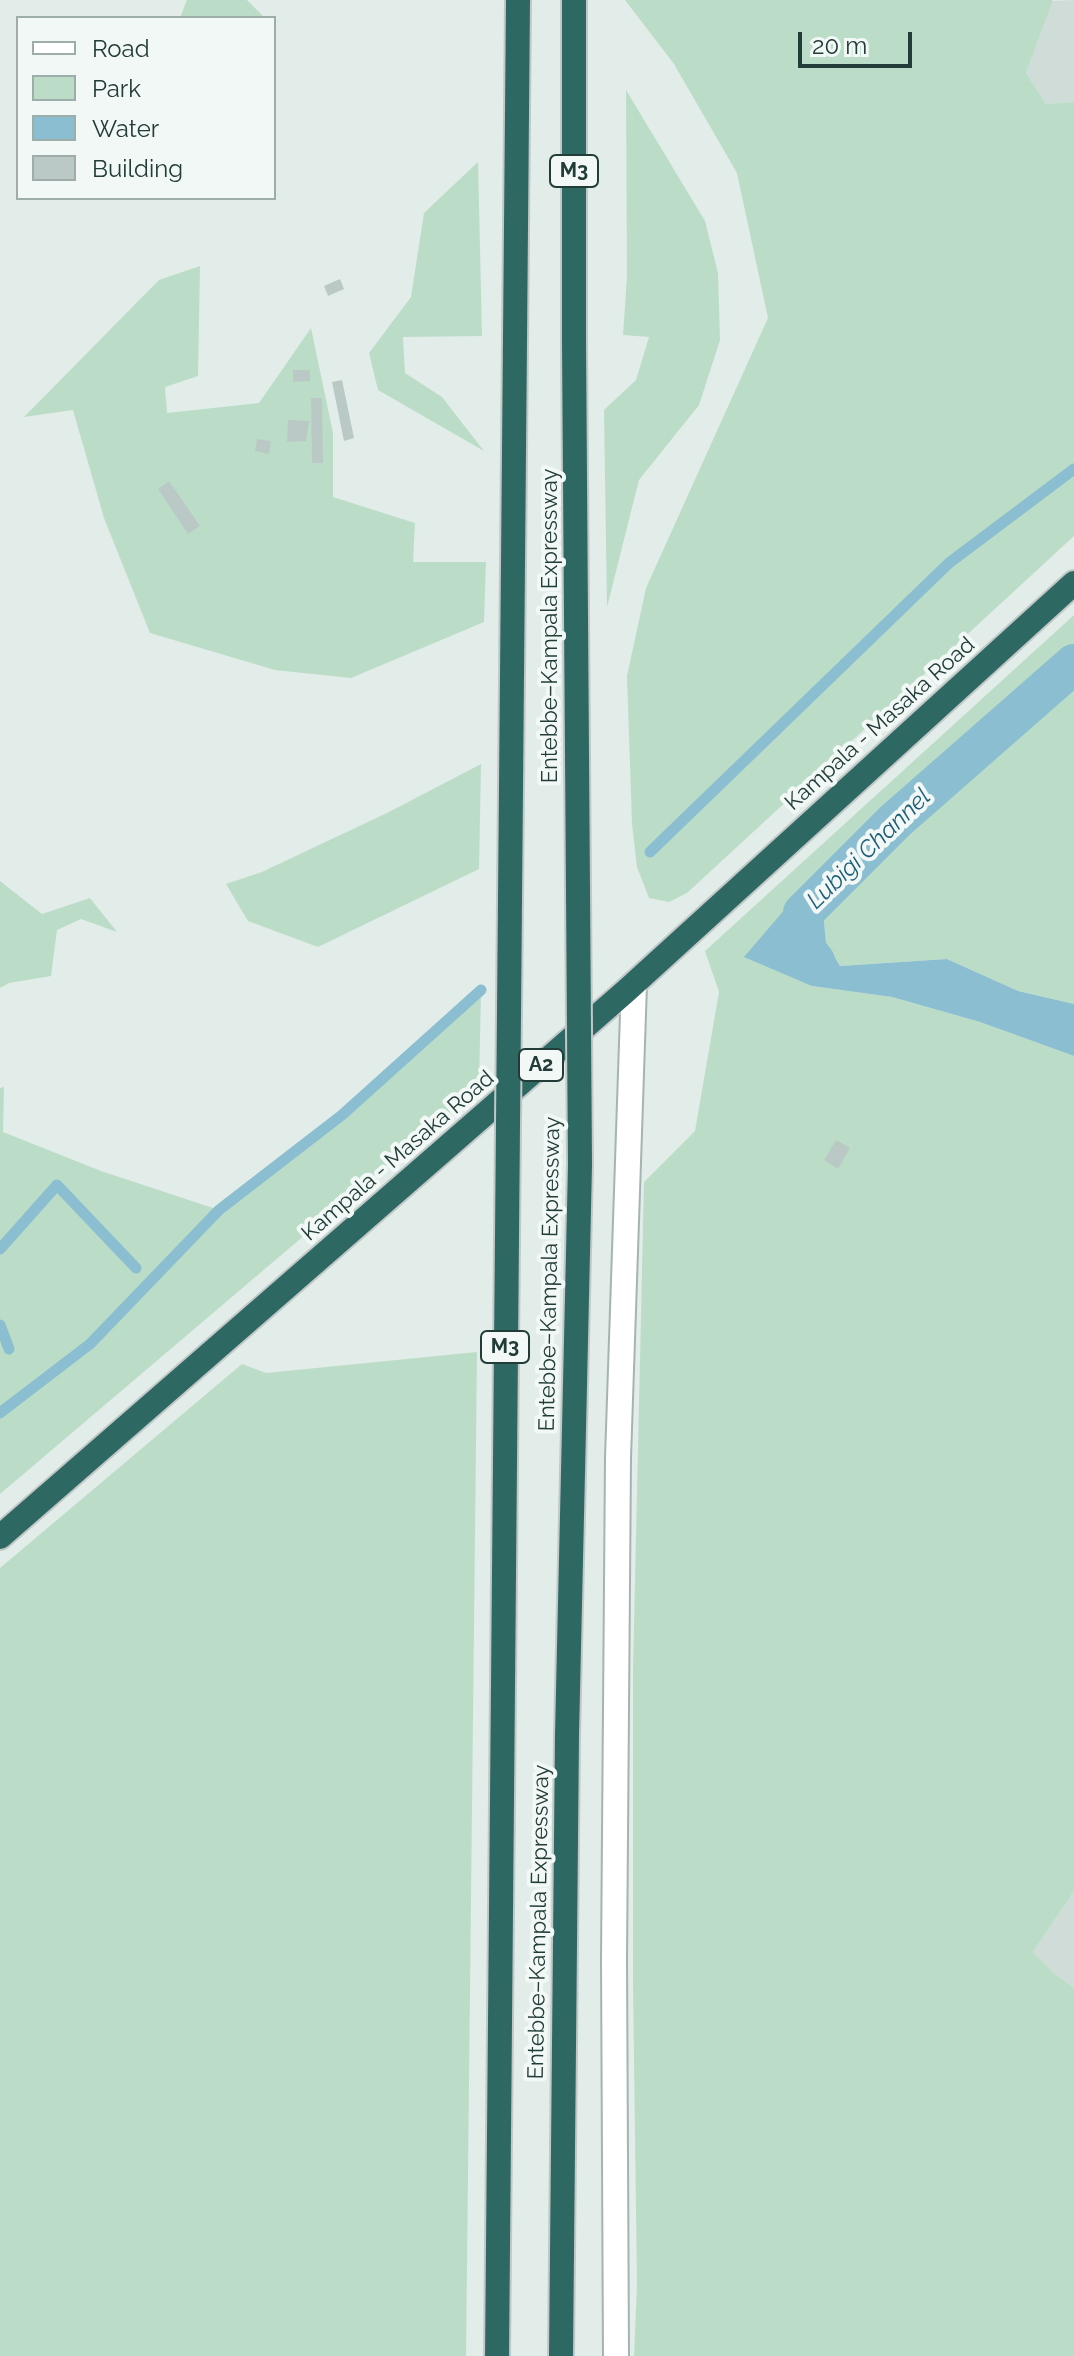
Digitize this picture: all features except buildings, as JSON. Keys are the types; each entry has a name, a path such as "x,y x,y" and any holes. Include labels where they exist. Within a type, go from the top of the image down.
{"highway":[{"name":"Entebbe–Kampala Expressway","path":"497,2356 518,0"},
{"name":"Entebbe–Kampala Expressway","path":"561,2356 567,1735 580,1165 574,0"},
{"name":"Kampala - Masaka Road","path":"0,1537 634,984 1074,583"}],"street":[{"path":"616,2356 614,1960 618,1458 634,984"}],"shaded area":[{"path":"1074,0 1074,102 1046,104 1026,73 1052,1"},
{"path":"1074,1891 1074,1988 1033,1952"}],"green space":[{"path":"187,0 247,0 263,16 181,16"},
{"path":"625,0 1053,0 1026,73 1046,104 1074,102 1074,536 687,893 669,902 649,898 637,867 632,824 627,676 646,588 768,318 737,173 674,64"},
{"path":"626,90 705,221 718,273 720,340 699,405 639,480 607,607 604,410 636,380 649,337 623,335 627,277"},
{"path":"478,162 482,336 403,337 405,373 442,397 484,451 378,390 369,353 411,297 424,213"},
{"path":"200,266 198,376 165,387 167,413 259,403 311,328 333,433 333,497 415,523 413,562 486,562 484,622 351,678 275,670 150,633 104,518 73,410 24,417 159,280"},
{"path":"1074,615 1074,1004 1018,991 947,959 840,966 826,943 823,912 812,986 892,997 980,1022 1074,1056 1074,1891 1033,1952 1074,1988 1074,2356 634,2356 637,2285 633,1671 644,1182 695,1131 719,992 705,951"},
{"path":"481,764 479,869 318,947 248,921 226,884 262,872"},
{"path":"0,881 42,914 90,898 117,932 81,919 57,930 51,976 9,983 0,988"},
{"path":"481,990 479,1087 0,1494 0,1088 4,1087 3,1132 101,1171 219,1210 342,1115"},
{"path":"477,1352 466,2356 0,2356 0,1568 242,1364 266,1373"}],"water":[{"path":"786,908 823,911 826,943 840,966 947,959 1018,991 1074,1004 1074,1056 980,1022 892,997 812,986 744,957"}],"waterway":[{"path":"650,852 949,563 1074,469"},
{"name":"Lubigi Channel","path":"815,961 804,947 803,913 895,821 1074,664"},
{"path":"0,1413 90,1344 219,1210 342,1115 481,990"},
{"path":"0,1249 57,1185 136,1268"},
{"path":"0,1325 9,1349"}]}
